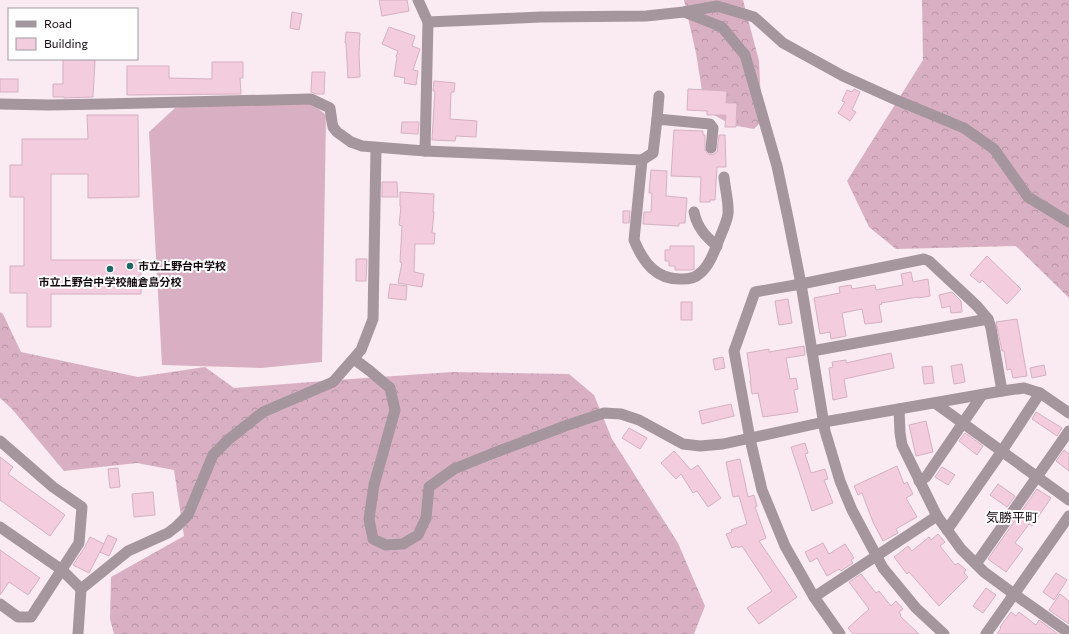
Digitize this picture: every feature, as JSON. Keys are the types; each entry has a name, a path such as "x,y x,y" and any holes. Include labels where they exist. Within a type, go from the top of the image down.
{"street":[{"path":"418,0 428,22 425,151"},
{"path":"428,22 541,17 646,16 684,12 717,6 754,17 783,43 843,76 964,128 994,149 1028,197 1069,222"},
{"path":"684,12 722,27 746,55 777,166 801,284 824,422 840,481 852,510 883,568 916,608 944,634"},
{"path":"0,104 73,104 311,98 330,108 333,127 340,136 362,146 425,151 642,160 653,153 659,96"},
{"path":"657,120 710,124 713,128 711,148"},
{"path":"78,634 82,589 128,551 168,533 188,515 213,454 263,412 333,382 361,350 373,319 376,148"},
{"path":"642,160 634,240 638,251 645,262 660,275 672,278 687,279 696,276 707,266 717,246 728,216 724,177"},
{"path":"694,212 700,229 708,239 717,246"},
{"path":"840,634 814,597 785,546 762,490 750,438 734,351 755,292 924,259 929,261 977,306 988,319 991,328 1002,391"},
{"path":"812,351 988,319"},
{"path":"354,359 390,388 395,410 374,485 369,519 373,539 386,544 403,544 418,535 426,518 429,487 454,469 564,426 604,414 621,414 639,420 683,444 700,446 723,444 824,422 1024,388 1040,393 1069,413"},
{"path":"947,530 1002,452 1040,393"},
{"path":"919,481 926,477 982,395"},
{"path":"935,403 1069,500"},
{"path":"899,409 902,445 937,516 961,549 984,572 1069,633"},
{"path":"976,564 1069,431"},
{"path":"0,441 53,487 82,507 79,543 31,617 18,617 0,604"},
{"path":"814,597 937,516"},
{"path":"986,634 1069,516"},
{"path":"0,526 62,570 82,589"}],"green space":[{"path":"684,0 743,0 759,61 762,121 754,129 732,125 705,110 696,53"},
{"path":"922,0 1069,0 1069,298 1016,246 896,249 869,227 847,181 923,60"},
{"path":"313,104 326,115 322,362 261,368 162,365 149,132 175,108 196,105"},
{"path":"0,312 3,314 21,352 138,377 205,367 234,388 452,372 569,374 594,395 612,439 678,543 705,606 694,634 114,634 110,619 111,577 184,536 174,470 137,463 64,471 12,409 0,398"}],"building":[{"path":"379,0 407,0 409,11 382,16"},
{"path":"292,12 302,14 299,30 290,28"},
{"path":"389,27 415,36 412,46 420,49 413,70 418,71 416,85 404,83 405,78 394,76 398,51 382,44"},
{"path":"346,32 360,33 360,77 348,78 345,43"},
{"path":"63,60 95,60 93,97 53,97 53,84 63,84"},
{"path":"212,62 243,62 243,78 240,78 241,94 127,95 127,66 169,66 169,78 212,79"},
{"path":"312,72 325,72 324,94 316,94 311,92"},
{"path":"0,79 18,79 18,92 0,92"},
{"path":"434,81 455,83 454,92 451,92 450,119 477,121 476,137 456,136 455,141 432,140 435,91 433,91"},
{"path":"688,89 727,91 726,103 737,103 736,127 725,127 726,115 707,115 707,111 687,110"},
{"path":"854,89 860,92 852,110 856,112 850,121 838,113 845,102 842,101 847,90 852,92"},
{"path":"87,115 138,115 139,197 88,198 88,174 51,174 51,260 141,260 141,294 51,294 51,327 27,327 27,293 10,293 10,266 24,266 24,197 10,197 10,165 22,165 22,139 88,139"},
{"path":"402,122 419,122 418,134 401,133"},
{"path":"674,130 703,131 703,135 705,135 705,150 710,155 717,152 719,135 725,135 726,167 717,167 715,200 710,200 710,202 700,202 701,177 671,176"},
{"path":"651,170 667,171 666,196 687,198 685,223 679,223 679,226 643,224 644,212 651,212 652,193 649,193"},
{"path":"382,182 397,182 398,197 382,197"},
{"path":"400,192 434,194 432,233 435,233 434,244 415,244 414,272 424,274 422,287 398,283 402,263 400,262 402,226 399,225 401,206"},
{"path":"623,211 630,211 629,223 623,223"},
{"path":"670,246 694,246 694,269 675,270 675,266 669,266 669,261 665,261 665,250 670,250"},
{"path":"987,256 1021,289 1007,304 982,280 980,283 970,275"},
{"path":"356,259 367,259 366,281 356,281"},
{"path":"911,272 913,282 928,279 930,296 881,303 882,304 879,305 882,322 865,324 862,309 842,313 846,336 831,339 830,332 820,334 814,298 840,293 839,287 851,285 852,289 875,285 876,290 903,285 901,274"},
{"path":"390,284 407,286 406,300 388,298"},
{"path":"952,292 961,301 962,312 951,313 950,306 942,308 939,295"},
{"path":"788,299 792,323 779,325 775,301"},
{"path":"681,302 692,302 692,320 681,320"},
{"path":"1017,319 1027,376 1013,378 1011,369 1007,370 1004,351 1002,351 996,322"},
{"path":"804,346 805,355 786,358 790,379 796,378 798,389 794,390 798,412 763,417 758,393 752,394 747,353 769,349 769,352"},
{"path":"891,353 894,368 844,379 847,397 833,400 829,368 833,367 832,362 846,360 846,363"},
{"path":"723,357 725,368 715,370 713,359"},
{"path":"962,364 965,382 954,384 951,366"},
{"path":"1044,365 1046,375 1032,378 1030,368"},
{"path":"932,366 934,383 924,384 922,367"},
{"path":"731,404 734,416 702,424 699,411"},
{"path":"1036,412 1062,428 1057,436 1032,419"},
{"path":"926,421 933,452 916,456 909,425"},
{"path":"629,428 647,438 640,449 622,438"},
{"path":"965,433 983,446 977,455 959,441"},
{"path":"805,443 808,453 805,454 811,473 825,469 828,479 824,480 833,503 812,511 791,447"},
{"path":"1064,450 1069,454 1069,471 1056,461"},
{"path":"674,451 691,470 698,465 721,498 708,507 697,491 693,493 681,474 676,479 661,463"},
{"path":"0,457 13,467 8,474 65,515 50,536 0,500"},
{"path":"740,459 748,497 754,495 757,506 755,507 766,538 759,541 797,597 759,624 747,608 772,591 742,546 732,548 726,534 732,532 731,530 747,524 739,496 733,497 726,462"},
{"path":"897,466 904,484 907,482 913,494 906,498 917,517 896,529 898,533 883,541 873,522 862,493 858,495 854,486"},
{"path":"942,467 955,475 948,485 935,477"},
{"path":"118,468 120,487 110,488 108,469"},
{"path":"998,484 1015,496 1007,507 990,495"},
{"path":"1037,489 1051,498 1032,526 1029,524 1015,543 1023,549 1006,572 988,559"},
{"path":"153,492 155,515 134,517 132,494"},
{"path":"938,534 945,542 940,546 955,565 958,563 966,570 964,573 968,577 939,606 909,572 907,574 894,557 908,546 912,551 929,537 931,540"},
{"path":"108,535 117,539 109,556 100,552"},
{"path":"90,537 104,544 89,573 73,565"},
{"path":"823,543 829,554 845,544 854,558 851,560 853,563 841,571 839,569 827,576 817,558 810,562 805,552"},
{"path":"0,550 40,578 28,595 9,582 0,595"},
{"path":"1056,573 1067,580 1054,600 1043,592"},
{"path":"861,574 876,593 879,591 891,606 896,601 903,609 899,612 901,615 900,616 919,634 853,634 848,628 869,609 849,582"},
{"path":"986,588 996,595 983,613 973,606"},
{"path":"1060,594 1069,601 1069,624 1049,610"},
{"path":"1011,612 1016,616 1019,612 1036,625 1039,620 1058,634 997,634 1001,628 1000,627"}],"place":[{"name":"市立上野台中学校","path":"130,266"},
{"name":"市立上野台中学校舳倉島分校","path":"110,269"}],"district":[{"name":"気勝平町","path":"1012,517"}]}
